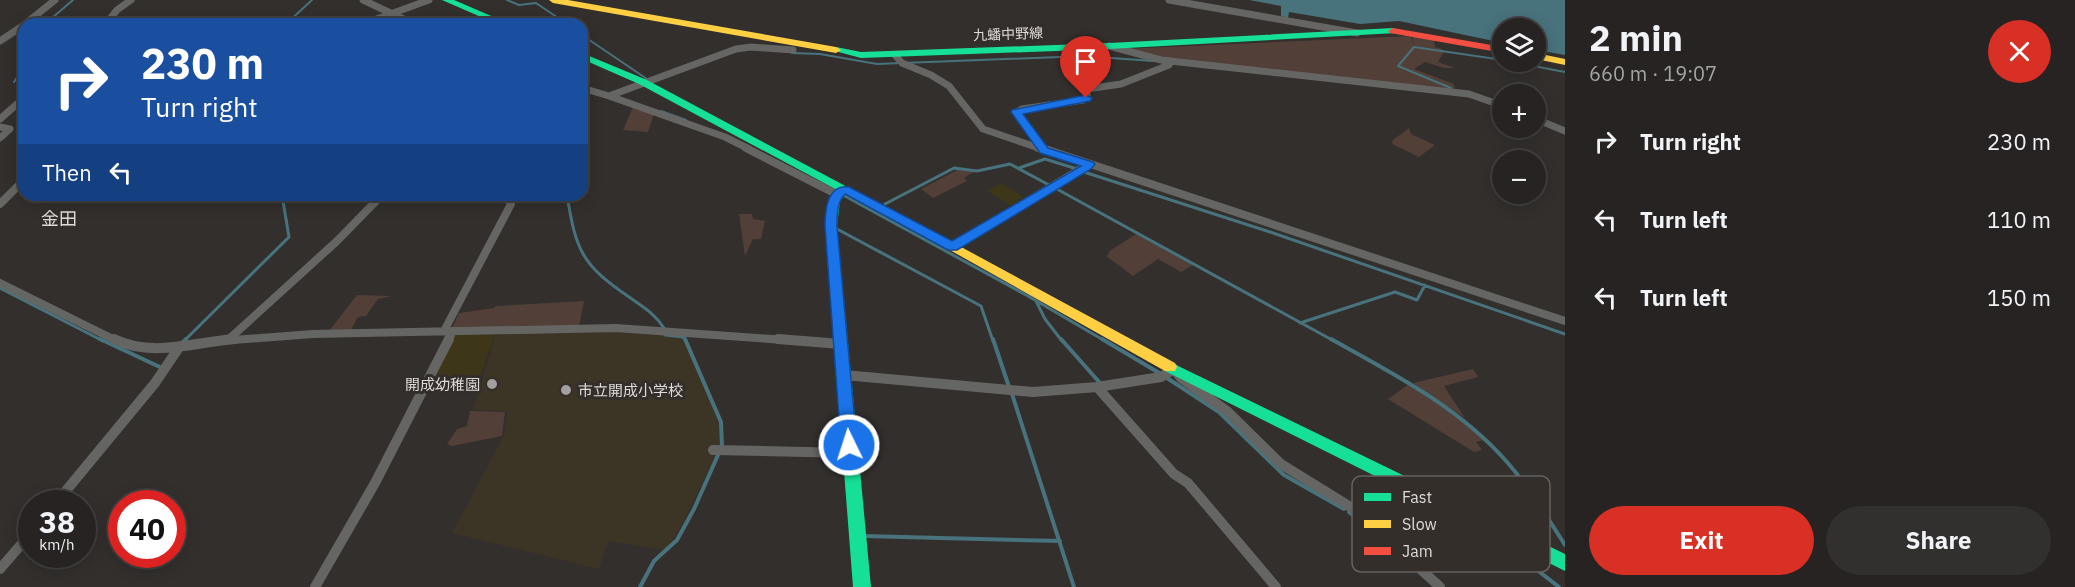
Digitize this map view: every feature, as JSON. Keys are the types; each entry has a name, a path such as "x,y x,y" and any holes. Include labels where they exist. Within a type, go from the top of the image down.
{"street":[{"path":"32,18 55,0"},
{"path":"111,18 117,10 131,0"},
{"path":"363,0 402,18"},
{"path":"379,18 429,0"},
{"path":"446,0 490,18"},
{"name":"九蟠中野線","path":"553,0 836,52 898,60 1109,46 1412,32 1492,48"},
{"path":"1169,0 1359,34"},
{"path":"0,40 18,28"},
{"path":"1109,46 1172,62 1470,94 1492,102"},
{"path":"611,95 743,48 793,50"},
{"path":"1546,58 1565,62"},
{"path":"588,59 643,82 837,193"},
{"path":"898,60 942,81 983,129 1088,166 1353,249 1565,321"},
{"path":"1044,150 1016,112 1083,100 1087,96 1087,89 1121,84 1172,62"},
{"path":"588,89 611,95 725,137 952,247 1168,374 1382,476"},
{"path":"0,118 18,103"},
{"path":"1546,123 1565,131"},
{"path":"0,127 10,129 0,138"},
{"path":"952,247 1088,166"},
{"path":"0,204 18,186"},
{"path":"837,193 831,211 837,344 844,375 845,453 862,587"},
{"path":"228,340 337,241 376,201"},
{"path":"315,587 375,483 511,204 509,201"},
{"path":"0,283 129,347 148,350 228,340 313,334 616,328 837,344"},
{"path":"67,490 155,383 180,346"},
{"path":"844,375 951,383 1017,392 1097,387 1168,374 1180,378 1227,411 1291,471 1352,508"},
{"path":"1097,387 1174,474 1183,480 1276,587"},
{"path":"718,450 845,453"},
{"path":"0,569 18,548"},
{"path":"1550,556 1565,563"},
{"path":"1424,572 1440,587"}],"shaded area":[{"path":"1411,36 1414,45 1412,36 1434,40 1435,47 1444,52 1438,62 1455,68 1444,68 1425,62 1414,69 1454,84 1455,91 1168,59 1121,49"},
{"path":"633,107 654,114 648,132 623,130"},
{"path":"1409,128 1411,134 1435,145 1419,157 1392,144 1393,140"},
{"path":"959,169 974,172 964,178 967,181 933,198 921,189"},
{"path":"739,214 752,214 753,219 765,221 761,239 753,239 745,256"},
{"path":"1136,234 1193,265 1181,272 1158,259 1133,276 1106,256 1110,253 1108,252"},
{"path":"357,295 392,296 378,299 366,316 358,317 351,330 329,331"},
{"path":"584,301 579,327 452,328 459,313 496,306"},
{"path":"561,332 663,333 664,337 681,338 689,350 709,396 721,429 721,444 672,541 664,549 659,549 608,541 599,569 452,533 504,435 507,411 473,410 496,334 560,333 536,376"},
{"path":"1473,369 1478,377 1444,386 1465,418 1413,383"},
{"path":"1409,384 1452,412 1484,440 1476,442 1482,450 1474,452 1388,399"},
{"path":"470,411 505,412 502,436 452,446 447,444 457,429 467,426"}],"sand":[{"path":"1001,183 1024,197 1012,206 987,191"},
{"path":"460,333 495,334 480,378 435,376 454,336"}],"water":[{"path":"1249,0 1565,0 1565,55 1546,52 1546,18 1492,18 1492,41 1399,21 1360,24 1289,12 1288,18 1281,16 1281,6"}],"waterway":[{"path":"52,18 73,0"},
{"path":"292,18 312,0"},
{"path":"507,0 519,5 536,3 558,18"},
{"path":"588,39 647,79"},
{"path":"1451,88 1398,66 1414,47 1492,58"},
{"path":"792,53 820,54 877,64 1084,56 1153,61"},
{"path":"1546,68 1565,72"},
{"path":"14,82 18,76"},
{"path":"661,111 686,120"},
{"path":"1019,168 1045,159 1077,169"},
{"path":"885,204 954,168 977,171 1010,164 1051,186"},
{"path":"1084,172 1273,233 1425,285"},
{"path":"1055,188 1301,323"},
{"path":"843,195 1028,296 1105,341"},
{"path":"184,341 289,237 283,201"},
{"path":"568,201 578,243 591,265 613,286 653,315 664,328"},
{"path":"837,229 981,306 993,341"},
{"path":"1301,323 1395,292 1417,300 1425,285"},
{"path":"1425,285 1565,334"},
{"path":"0,288 103,341"},
{"path":"1036,301 1045,319 1062,341"},
{"path":"1301,323 1334,341"},
{"path":"665,335 683,337 686,341"},
{"path":"100,339 162,368"},
{"path":"993,339 1009,387"},
{"path":"1061,339 1100,383"},
{"path":"1102,339 1161,374"},
{"path":"1331,339 1447,408 1488,442 1518,476"},
{"path":"640,587 654,561 677,540 694,509 722,446 721,422 686,341"},
{"path":"1167,378 1219,412 1284,475 1344,509"},
{"path":"1012,394 1059,541"},
{"path":"1550,521 1565,545"},
{"path":"864,536 1059,541"},
{"path":"1059,541 1074,587"},
{"path":"1540,572 1559,587"}],"traffic: fast":[{"path":"446,0 490,18"},
{"path":"836,50 861,55 1109,46 1393,31"},
{"path":"588,59 643,82 952,246"},
{"path":"844,189 834,201 831,226 862,587"},
{"path":"1170,367 1390,476"},
{"path":"1550,556 1565,563"}],"traffic: slow":[{"path":"553,0 836,50"},
{"path":"1546,58 1565,62"},
{"path":"952,246 1170,367"}],"traffic: jam":[{"path":"1393,31 1492,48"}],"place":[{"name":"開成幼稚園","path":"492,384"},
{"name":"市立開成小学校","path":"566,390"}],"district":[{"name":"金田","path":"59,218"}],"route":[{"path":"849,445 831,226 831,211 836,195 844,189 952,247 1087,167 1089,164 1044,150 1016,113 1086,98"}]}
